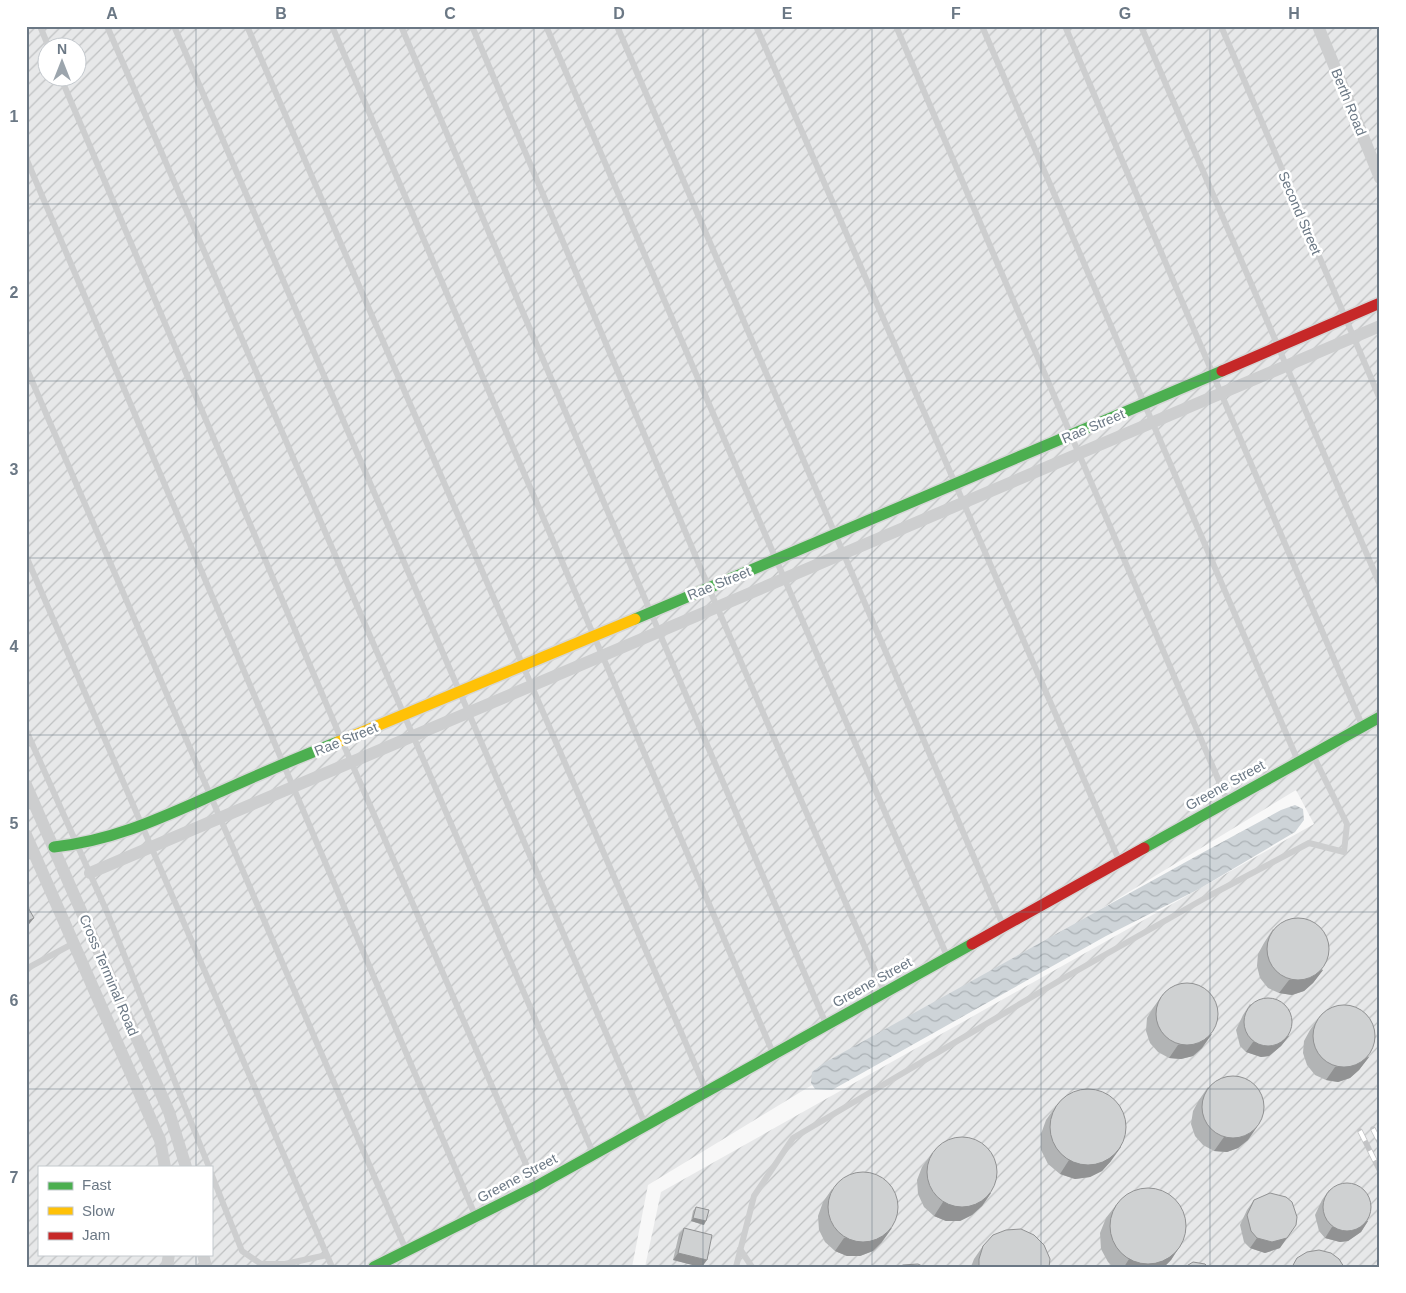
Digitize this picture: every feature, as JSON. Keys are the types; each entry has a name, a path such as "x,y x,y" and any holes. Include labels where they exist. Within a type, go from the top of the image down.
{"street":[{"name":"Berth Road","path":"1318,26 1380,178"},
{"name":"Rae Street","path":"54,847 77,845 142,827 282,764 405,716 594,636 650,610 709,588 1071,436 1380,303"},
{"name":"Rae Street","path":"90,873 1380,326"},
{"name":"Greene Street","path":"374,1267 476,1218 535,1186 1380,717"},
{"name":"Cross Terminal Road","path":"26,785 169,1112 186,1166"},
{"name":"Cross Terminal Road","path":"28,841 160,1140 164,1166"}],"lane":[{"path":"40,26 45,38"},
{"path":"107,26 593,1154"},
{"path":"174,26 645,1125"},
{"path":"246,26 706,1091"},
{"path":"332,26 774,1054"},
{"path":"401,26 826,1025"},
{"path":"472,26 709,588 884,992"},
{"path":"546,26 947,958"},
{"path":"617,26 1003,926"},
{"path":"756,26 1120,861"},
{"path":"896,26 1228,801"},
{"path":"982,26 1298,762"},
{"path":"1064,26 1363,726"},
{"path":"1141,26 1380,585"},
{"name":"Second Street","path":"1221,26 1380,399"},
{"path":"65,88 342,741 535,1186"},
{"path":"26,158 476,1218"},
{"path":"26,367 407,1251"},
{"path":"26,556 332,1267"},
{"path":"26,730 107,912 209,1166"},
{"path":"736,1267 754,1196 793,1138 1064,978 1300,848 1309,844 1344,852 1346,824 1313,754"},
{"path":"26,969 74,943"},
{"path":"212,1176 242,1251 261,1264 285,1264 327,1255"},
{"path":"740,1249 752,1267"}],"shaded area":[{"path":"26,26 1380,26 1380,1267 645,1267 661,1192 1314,824 1296,790 648,1185 632,1267 26,1267"}],"water":[{"path":"1295,805 1303,809 1304,820 1295,832 1199,889 1106,936 832,1090 815,1089 811,1083 812,1072 824,1063 1202,853 1281,810"}],"building":[{"path":"26,904 34,918 26,922"},
{"path":"1292,918 1304,918 1320,927 1327,937 1329,949 1327,961 1320,971 1304,980 1292,980 1281,975 1272,966 1267,955 1267,943 1272,932 1281,923"},
{"path":"1181,983 1193,983 1209,992 1216,1002 1218,1014 1216,1026 1209,1036 1193,1045 1181,1045 1170,1040 1161,1031 1156,1020 1156,1008 1161,997 1170,988"},
{"path":"1263,998 1273,998 1285,1005 1292,1017 1292,1027 1285,1039 1273,1046 1263,1046 1255,1042 1248,1035 1244,1027 1244,1017 1248,1009 1255,1002"},
{"path":"1338,1005 1350,1005 1366,1014 1373,1024 1375,1036 1373,1048 1366,1058 1350,1067 1338,1067 1327,1062 1318,1053 1313,1042 1313,1030 1318,1019 1327,1010"},
{"path":"1227,1076 1239,1076 1255,1085 1262,1095 1264,1107 1262,1119 1255,1129 1239,1138 1227,1138 1216,1133 1207,1124 1202,1113 1202,1101 1207,1090 1216,1081"},
{"path":"1088,1089 1102,1092 1115,1100 1123,1113 1126,1127 1123,1141 1115,1154 1102,1162 1088,1165 1074,1162 1061,1154 1053,1141 1050,1127 1053,1113 1061,1100 1074,1092"},
{"path":"969,1137 982,1143 991,1152 995,1158 997,1172 995,1186 987,1197 976,1205 955,1207 948,1205 937,1197 929,1186 927,1165 929,1158 937,1147 948,1139"},
{"path":"870,1172 883,1178 892,1187 896,1193 898,1207 896,1221 888,1232 877,1240 856,1242 849,1240 838,1232 830,1221 828,1200 830,1193 838,1182 849,1174"},
{"path":"1342,1183 1352,1183 1364,1190 1371,1202 1371,1212 1364,1224 1352,1231 1342,1231 1334,1227 1327,1220 1323,1212 1323,1202 1327,1194 1334,1187"},
{"path":"1148,1188 1162,1191 1175,1199 1183,1212 1186,1226 1183,1240 1175,1253 1162,1261 1148,1264 1134,1261 1121,1253 1113,1240 1110,1226 1113,1212 1121,1199 1134,1191"},
{"path":"1270,1193 1286,1197 1292,1202 1297,1217 1296,1225 1287,1238 1272,1242 1257,1238 1251,1231 1247,1215 1254,1200"},
{"path":"696,1207 709,1210 706,1221 693,1218"},
{"path":"684,1228 712,1235 707,1260 678,1253"},
{"path":"1021,1229 1034,1235 1044,1245 1050,1259 1049,1267 979,1267 983,1246 993,1235 1006,1230"},
{"path":"1319,1250 1331,1253 1339,1259 1344,1267 1292,1267 1297,1258 1307,1252"},
{"path":"1193,1262 1205,1264 1208,1267 1185,1267"},
{"path":"918,1264 924,1267 899,1267 903,1265"}],"railway":[{"path":"1373,1129 1380,1143"},
{"path":"1360,1131 1380,1171"}],"traffic: fast":[{"path":"635,619 1222,371"},
{"path":"1144,848 1380,717"},
{"path":"54,847 99,839 140,826 338,742"},
{"path":"374,1267 535,1187 972,944"}],"traffic: slow":[{"path":"338,742 635,619"}],"traffic: jam":[{"path":"1222,371 1380,303"},
{"path":"972,944 1144,848"}]}
